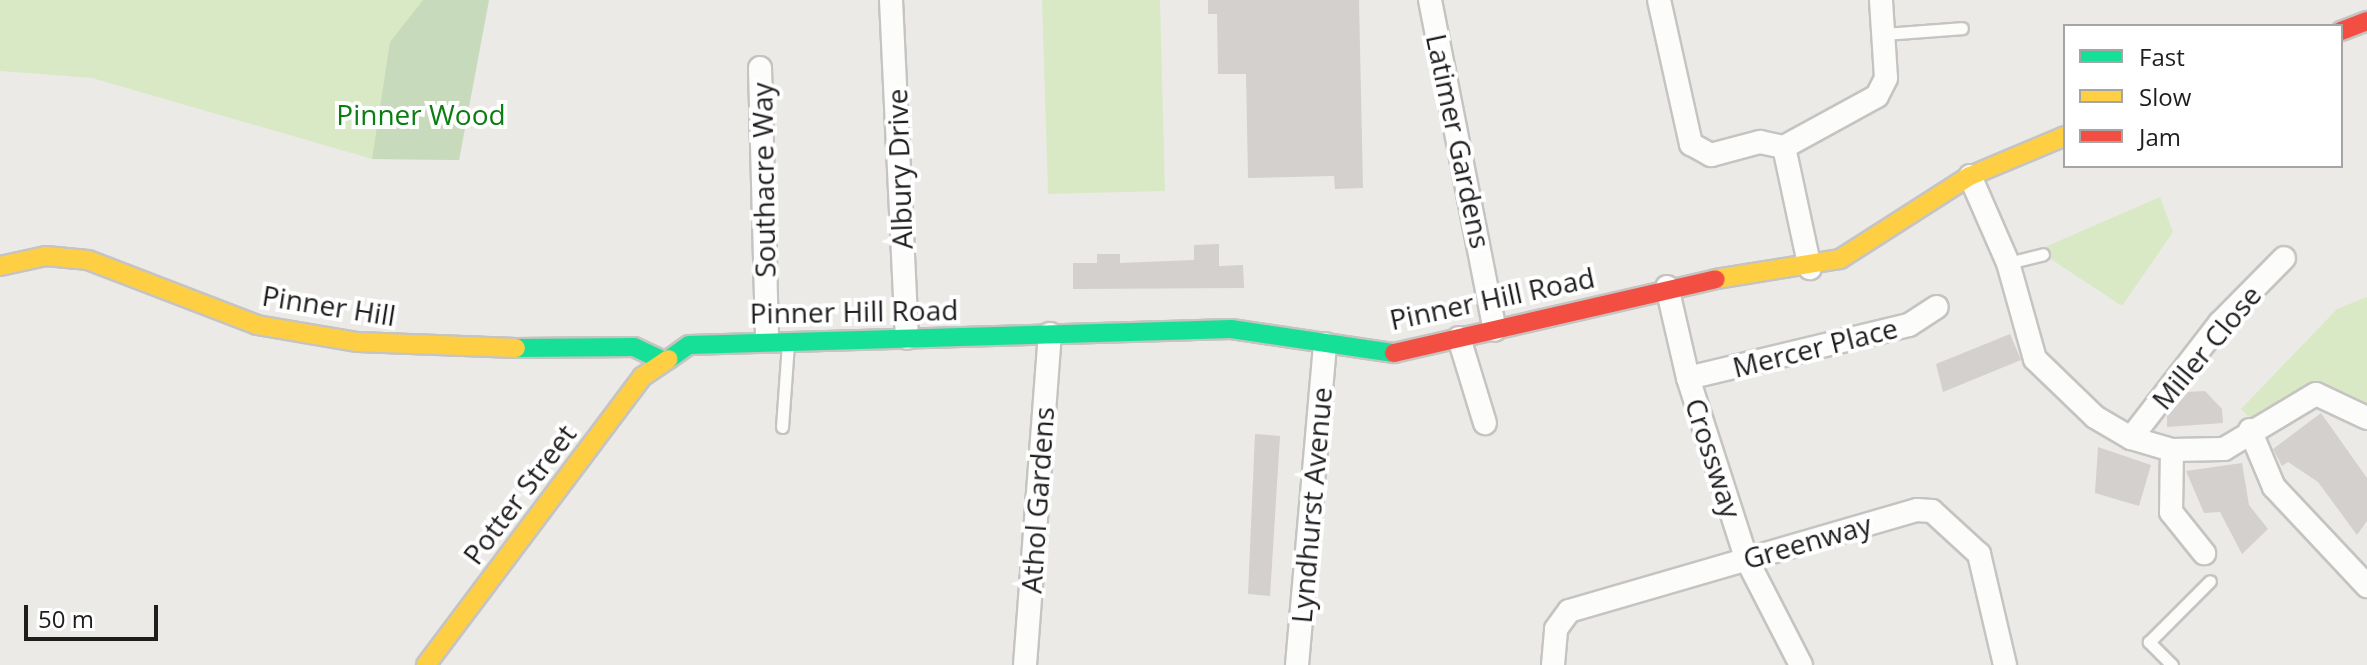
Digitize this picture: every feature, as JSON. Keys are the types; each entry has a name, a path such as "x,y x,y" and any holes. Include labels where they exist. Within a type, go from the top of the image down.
{"street":[{"name":"Albury Drive","path":"891,0 907,338"},
{"name":"Latimer Gardens","path":"1430,0 1495,330"},
{"path":"1659,0 1691,144 1711,155 1760,142 1784,147 1877,96 1886,78 1881,0"},
{"path":"2343,30 2367,21"},
{"name":"Southacre Way","path":"760,68 778,340"},
{"name":"Pinner Hill Road","path":"660,359 689,345 778,340 1231,329 1395,353 1667,287 1810,268 1840,259 1970,176 2063,137"},
{"path":"1784,147 1810,268"},
{"path":"1970,176 2008,263 2035,359 2095,417 2131,438 2172,450 2224,449 2250,430 2316,394 2367,418"},
{"name":"Pinner Hill","path":"0,266 46,256 88,260 257,325 358,342 468,349 634,347 660,359"},
{"name":"Miller Close","path":"2131,438 2220,323 2284,258"},
{"name":"Crossway","path":"1667,287 1688,378 1746,558 1801,665"},
{"name":"Mercer Place","path":"1688,378 1909,325 1937,307"},
{"name":"Athol Gardens","path":"1025,665 1050,334"},
{"path":"1459,338 1485,423"},
{"name":"Lyndhurst Avenue","path":"1297,665 1325,344"},
{"name":"Potter Street","path":"426,665 660,359"},
{"path":"2250,430 2274,487 2366,583"},
{"path":"2172,450 2171,512 2204,553"},
{"name":"Greenway","path":"1553,665 1556,629 1569,611 1746,558 1932,511 1979,554 2005,665"}],"lane":[{"path":"1883,34 1962,28"},
{"path":"2008,263 2043,254"},
{"path":"778,340 782,427"},
{"path":"2172,665 2149,642 2210,581"}],"green space":[{"path":"0,0 489,0 459,160 372,159 92,78 0,71"},
{"name":"Pinner Wood","path":"423,0 489,0 459,160 372,159 390,42"},
{"path":"1042,0 1160,0 1165,191 1048,194"},
{"path":"2160,197 2173,232 2122,306 2043,254 2045,247"},
{"path":"2367,297 2367,418 2317,394 2258,426 2241,409 2337,309"}],"building":[{"path":"1208,0 1359,0 1363,188 1335,189 1334,176 1248,178 1246,74 1218,74 1217,14 1208,14"},
{"path":"1219,244 1219,266 1243,265 1244,288 1073,289 1073,263 1097,263 1097,254 1120,254 1120,263 1194,260 1194,245"},
{"path":"2010,334 2021,360 1943,392 1936,364"},
{"path":"2205,391 2222,409 2223,423 2167,427 2167,415 2185,392"},
{"path":"2321,413 2367,478 2367,521 2357,535 2318,482 2288,462 2282,466 2273,449"},
{"path":"1255,434 1280,436 1270,596 1248,594"},
{"path":"2098,447 2151,465 2139,506 2095,493"},
{"path":"2242,463 2249,505 2268,529 2242,554 2220,512 2204,513 2186,471"}],"traffic: fast":[{"path":"669,359 689,345 1231,329 1394,353"},
{"path":"516,348 634,347 660,359"}],"traffic: slow":[{"path":"1716,279 1840,259 1970,176 2063,137"},
{"path":"0,266 46,256 88,260 257,325 358,342 516,348"},
{"path":"426,665 642,377 669,359"}],"traffic: jam":[{"path":"2343,30 2367,21"},
{"path":"1394,353 1716,279"}]}
